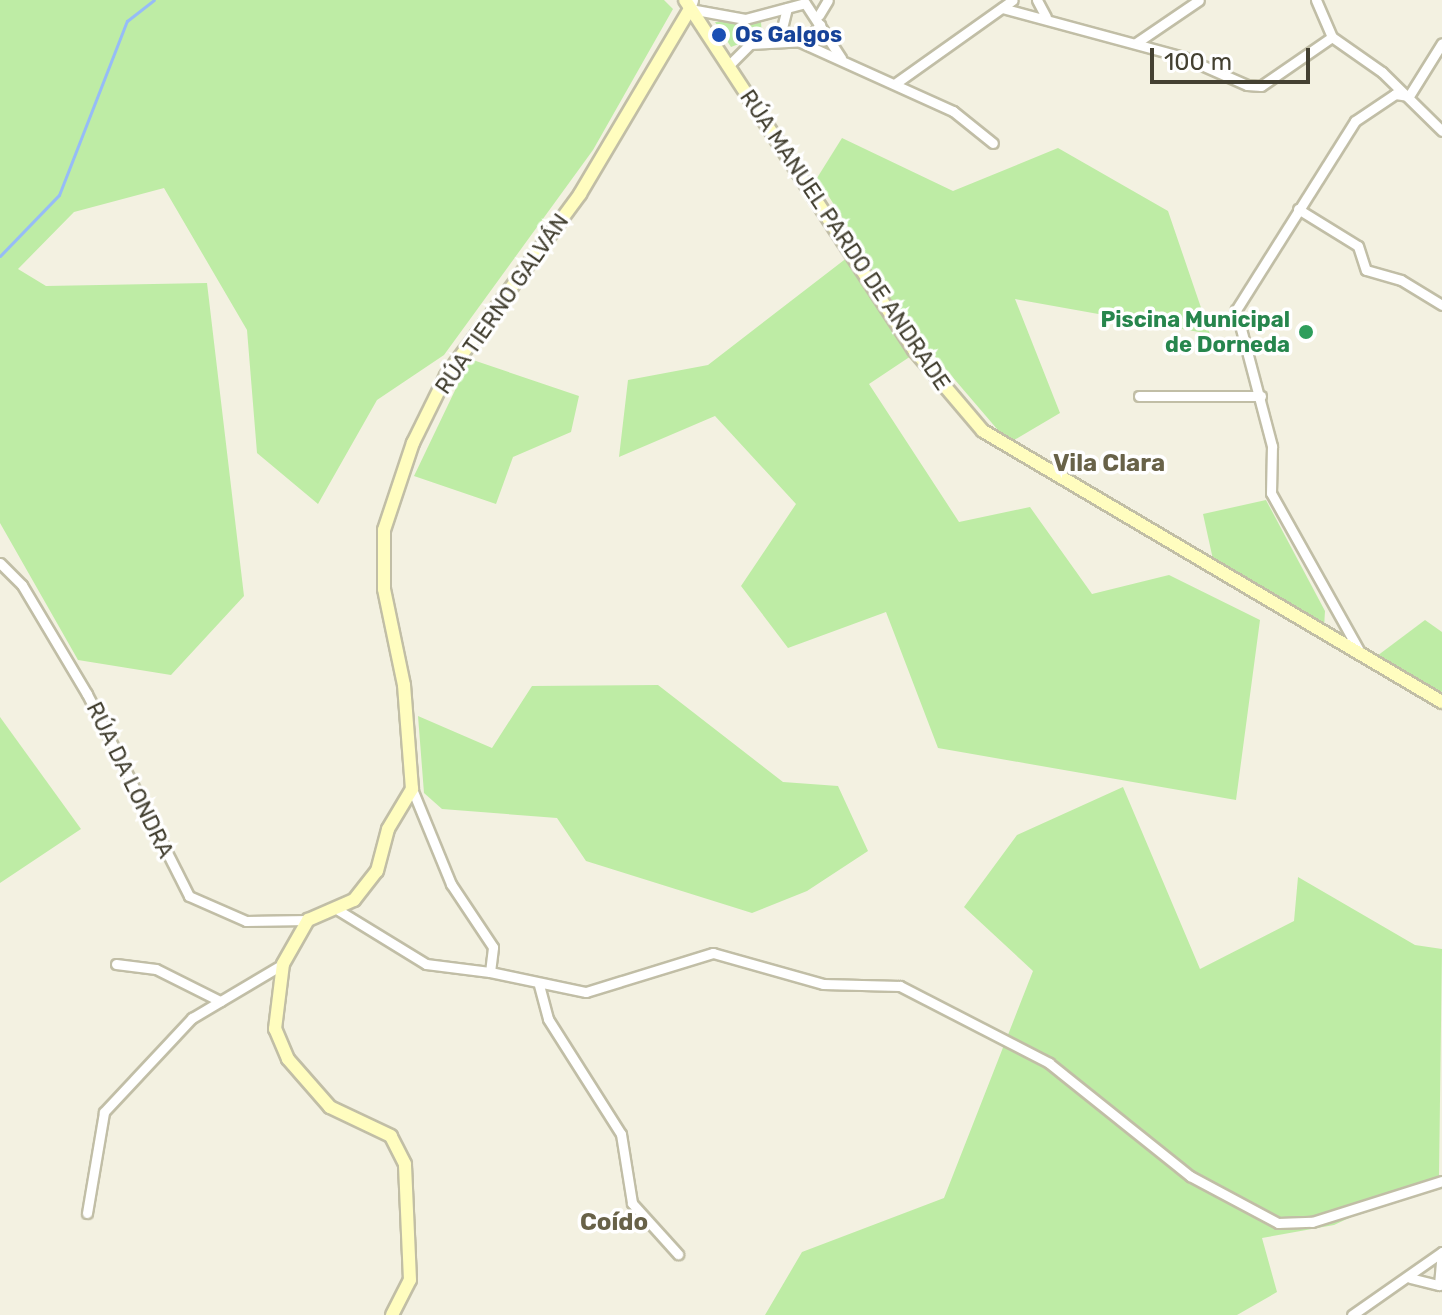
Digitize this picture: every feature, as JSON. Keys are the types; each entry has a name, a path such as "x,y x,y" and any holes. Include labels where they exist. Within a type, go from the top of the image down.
{"street":[{"path":"728,66 750,44 796,41 815,35 816,11 828,0"},
{"path":"896,83 1013,0"},
{"path":"1037,0 1046,17"},
{"path":"1136,43 1199,0"},
{"path":"1316,0 1332,37 1409,96 1442,131"},
{"path":"689,3 745,19 799,2 816,11 832,50 847,62"},
{"name":"RÚA MANUEL PARDO DE ANDRADE","path":"689,3 914,350 983,431 1442,702"},
{"name":"RÚA TIERNO GALVÁN","path":"412,789 404,685 384,589 384,530 395,489 446,376 580,194 689,3"},
{"path":"787,8 782,28 796,41 953,111 993,143"},
{"path":"1002,8 1046,17 1136,43 1261,86 1332,37"},
{"path":"1409,96 1442,43"},
{"path":"1364,658 1271,493 1272,446 1236,310 1355,121 1395,94 1409,96"},
{"path":"1298,209 1358,246 1366,270 1401,280 1442,305"},
{"path":"1139,396 1261,396"},
{"name":"RÚA DA LONDRA","path":"0,563 22,585 87,694 189,896 246,921 308,920"},
{"path":"392,1315 410,1280 405,1164 391,1136 330,1107 288,1059 275,1029 283,964 308,920 338,910 377,871 388,829 412,789"},
{"path":"412,789 451,884 493,947 490,972"},
{"path":"338,910 426,964 490,972 539,985 617,988 713,953 823,984 900,986 1049,1063 1190,1176 1278,1223 1312,1222 1442,1181"},
{"path":"116,964 156,969 220,1001"},
{"path":"87,1213 104,1112 192,1018 283,964"},
{"path":"539,985 548,1019 621,1134 632,1203 678,1254"},
{"path":"1352,1315 1410,1278 1442,1252"},
{"path":"1410,1278 1440,1287 1442,1252"}],"green space":[{"path":"0,0 664,0 673,9 593,150 444,355 377,400 318,504 257,453 247,330 164,188 74,212 18,269 46,286 207,283 244,596 171,675 78,660 0,523"},
{"path":"715,22 761,22 762,35 731,47"},
{"path":"842,138 953,191 1058,148 1168,211 1210,334 1015,299 1060,413 1009,443 926,346 869,384 959,522 1030,507 1092,594 1169,575 1260,620 1236,800 938,748 886,612 788,648 741,586 796,504 715,416 619,457 628,380 708,365 861,247 817,178"},
{"path":"470,359 579,396 571,432 513,457 496,504 414,476"},
{"path":"1266,500 1325,611 1324,628 1214,564 1203,514"},
{"path":"1425,620 1442,632 1442,692 1377,656"},
{"path":"658,685 783,782 838,786 868,851 807,891 752,913 586,861 557,818 442,809 424,793 418,716 492,748 532,686"},
{"path":"0,717 81,829 0,883"},
{"path":"1123,787 1200,969 1294,921 1298,877 1415,945 1442,949 1439,1176 1334,1225 1262,1238 1277,1292 1237,1315 765,1315 802,1252 944,1198 1033,971 964,907 1017,835"}],"waterway":[{"path":"0,256 59,195 127,21 154,0"}],"place":[{"name":"Os Galgos","path":"719,35"},
{"name":"Piscina Municipal de Dorneda","path":"1306,332"}],"district":[{"name":"Vila Clara","path":"1109,464"},
{"name":"Coído","path":"614,1223"}]}
